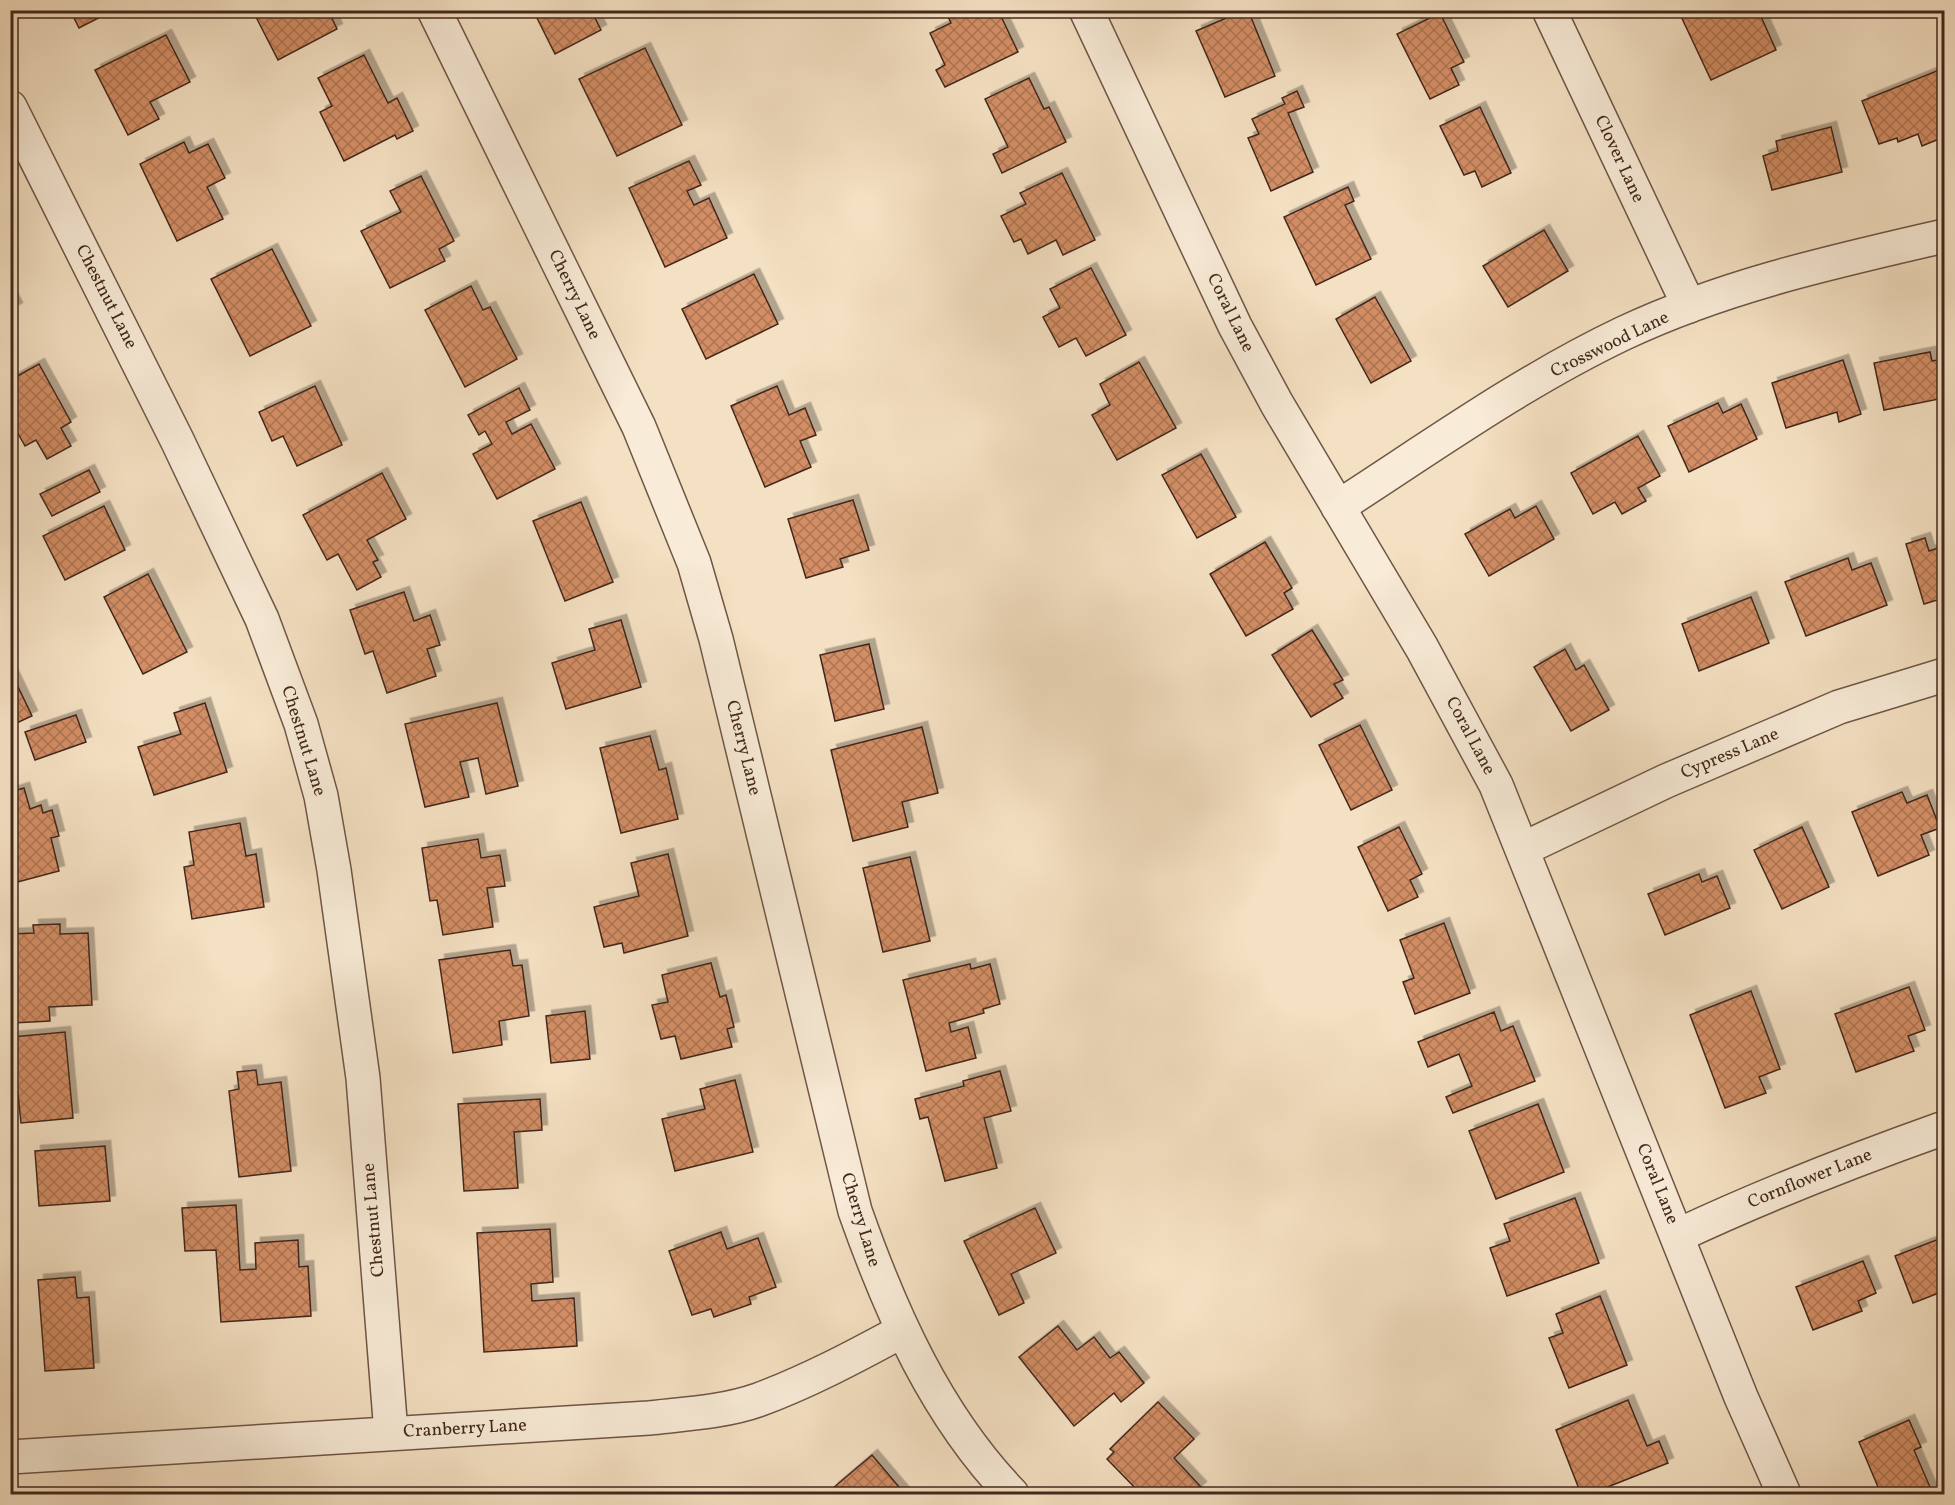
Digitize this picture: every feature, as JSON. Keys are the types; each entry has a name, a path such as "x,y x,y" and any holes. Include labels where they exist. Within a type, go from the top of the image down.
{"street":[{"name":"Cherry Lane","path":"434,10 639,427 694,563 719,651 855,1211 880,1284 902,1331 953,1419 1012,1494"},
{"name":"Coral Lane","path":"1086,10 1235,326 1277,404 1443,687 1496,785 1741,1397 1784,1494"},
{"name":"Clover Lane","path":"1550,10 1689,306"},
{"name":"Chestnut Lane","path":"10,107 177,440 262,619 301,724 321,796 334,870 363,1078 391,1433"},
{"name":"Crosswood Lane","path":"1338,507 1503,400 1624,333 1689,306 1796,271 1944,236"},
{"name":"Cypress Lane","path":"1523,849 1666,781 1839,707 1944,675"},
{"name":"Cornflower Lane","path":"1677,1236 1728,1212 1944,1128"},
{"name":"Cranberry Lane","path":"10,1457 649,1418 709,1410 756,1401 855,1356 902,1331"}],"building":[{"path":"70,10 114,10 79,28"},
{"path":"263,10 328,10 337,29 278,60 255,15"},
{"path":"533,10 591,10 601,30 555,54"},
{"path":"945,10 998,10 1018,52 945,87 936,70 945,65 930,33 951,23"},
{"path":"1248,10 1275,76 1225,97 1196,31"},
{"path":"1683,10 1758,10 1776,50 1711,80 1679,12"},
{"path":"1440,13 1464,62 1451,68 1459,85 1430,99 1397,34"},
{"path":"166,35 190,82 150,102 159,119 128,135 95,70"},
{"path":"645,48 682,125 617,156 579,79"},
{"path":"364,55 388,103 397,98 413,131 397,139 395,135 344,161 320,112 332,106 318,78"},
{"path":"1944,68 1944,137 1922,146 1918,134 1898,142 1897,138 1879,144 1862,101"},
{"path":"1029,78 1044,109 1049,107 1066,142 1002,173 993,154 1008,147 985,99"},
{"path":"1297,91 1304,107 1288,113 1313,172 1271,191 1248,138 1259,134 1252,119 1285,104 1282,98"},
{"path":"1480,107 1511,173 1482,187 1475,171 1464,175 1440,126"},
{"path":"1831,127 1842,172 1772,190 1763,156 1778,151 1776,141"},
{"path":"184,142 189,153 208,144 225,178 207,187 223,219 177,241 140,164"},
{"path":"689,161 701,185 687,191 694,205 709,198 727,238 665,267 629,188"},
{"path":"1062,173 1095,240 1063,255 1056,240 1028,254 1021,239 1014,242 1001,216 1026,204 1020,193"},
{"path":"421,176 454,241 439,249 445,261 390,288 361,231 401,212 390,191"},
{"path":"1348,187 1354,201 1345,205 1371,259 1316,285 1284,217"},
{"path":"1544,230 1568,271 1508,307 1483,266"},
{"path":"272,249 311,326 250,356 211,279"},
{"path":"1091,268 1126,335 1086,356 1076,338 1059,347 1043,317 1060,308 1050,289"},
{"path":"754,274 778,324 706,359 682,309"},
{"path":"471,286 483,310 490,307 517,359 465,387 425,310"},
{"path":"10,294 17,308 10,312"},
{"path":"1375,297 1411,361 1371,383 1336,319"},
{"path":"1930,352 1932,361 1944,359 1944,398 1884,410 1874,363"},
{"path":"1843,360 1861,414 1839,422 1837,412 1786,428 1772,383"},
{"path":"1139,362 1176,428 1117,460 1092,415 1110,405 1100,384"},
{"path":"39,364 71,422 61,428 71,446 47,459 36,440 25,446 10,419 10,380"},
{"path":"315,386 342,445 297,466 283,436 272,441 259,412"},
{"path":"777,386 789,415 805,408 816,435 800,441 811,467 765,487 731,406"},
{"path":"519,388 530,410 506,422 512,434 531,424 555,469 497,499 473,454 492,444 485,431 479,435 468,415"},
{"path":"1718,403 1723,413 1741,404 1757,439 1689,472 1668,426"},
{"path":"1638,436 1660,476 1638,488 1646,501 1622,514 1615,502 1593,514 1571,473"},
{"path":"1201,454 1236,517 1197,538 1162,475"},
{"path":"89,470 100,492 52,516 40,494"},
{"path":"382,473 406,519 367,540 378,560 373,562 381,577 357,590 338,554 327,560 303,515"},
{"path":"853,500 869,550 840,559 843,567 806,578 788,519"},
{"path":"581,502 613,582 565,601 533,521"},
{"path":"104,506 125,550 65,580 43,536"},
{"path":"1536,506 1554,539 1489,576 1465,534 1510,509 1515,518"},
{"path":"1925,538 1929,551 1944,546 1944,598 1924,604 1906,544"},
{"path":"1265,542 1292,588 1284,593 1293,609 1246,636 1210,574"},
{"path":"1848,558 1852,570 1871,563 1887,605 1806,636 1785,582"},
{"path":"148,574 187,652 143,674 104,597"},
{"path":"404,592 414,621 430,615 440,645 427,649 436,676 387,693 373,651 365,654 350,610"},
{"path":"1751,597 1769,643 1699,671 1682,624"},
{"path":"621,620 641,687 566,709 552,663 595,650 589,629"},
{"path":"1312,630 1343,680 1334,684 1343,698 1311,717 1272,655"},
{"path":"869,644 884,709 835,721 820,655"},
{"path":"1565,649 1576,670 1584,665 1609,710 1571,731 1534,667"},
{"path":"10,670 32,716 10,726"},
{"path":"205,703 227,772 154,795 138,747 181,734 174,713"},
{"path":"497,703 518,786 486,794 478,758 460,762 469,797 425,807 405,724"},
{"path":"76,715 86,742 35,760 25,732"},
{"path":"1360,725 1392,790 1351,810 1319,745"},
{"path":"922,727 938,793 902,802 908,827 853,841 831,750"},
{"path":"650,736 659,770 666,768 678,819 621,833 600,748"},
{"path":"24,788 30,809 41,805 43,813 52,810 59,836 51,838 59,871 10,884 10,792"},
{"path":"1902,792 1907,803 1927,795 1940,828 1921,835 1929,855 1878,876 1852,812"},
{"path":"240,823 246,856 256,854 264,907 192,919 184,867 194,865 189,832"},
{"path":"1399,827 1422,874 1410,880 1418,897 1388,911 1358,847"},
{"path":"1802,827 1829,887 1782,909 1754,850"},
{"path":"478,839 481,858 500,855 505,886 487,888 493,927 443,935 437,900 430,901 422,848"},
{"path":"668,854 688,936 624,953 622,943 604,947 594,907 639,896 631,863"},
{"path":"910,857 930,941 883,952 863,868"},
{"path":"1699,874 1702,882 1717,876 1730,908 1665,935 1648,894"},
{"path":"1444,923 1470,993 1415,1014 1403,982 1414,978 1400,940"},
{"path":"60,924 60,934 88,933 92,1005 49,1007 50,1021 13,1023 10,934 34,933 33,925"},
{"path":"510,950 513,966 522,965 529,1016 499,1021 502,1045 453,1053 439,960"},
{"path":"711,963 720,997 726,995 734,1027 727,1029 732,1047 681,1059 675,1036 661,1039 652,1005 668,1002 662,975"},
{"path":"970,964 971,969 990,964 1000,1004 983,1009 984,1013 949,1023 951,1032 968,1027 976,1058 926,1071 903,980"},
{"path":"1909,987 1925,1030 1908,1036 1914,1051 1856,1072 1835,1014"},
{"path":"1751,991 1780,1069 1759,1077 1766,1093 1725,1108 1690,1015"},
{"path":"585,1011 590,1059 551,1063 546,1016"},
{"path":"1494,1012 1501,1031 1513,1026 1535,1081 1453,1113 1446,1097 1472,1086 1459,1054 1428,1067 1418,1042"},
{"path":"65,1032 73,1118 21,1123 12,1037"},
{"path":"256,1070 258,1085 281,1082 291,1171 239,1177 229,1091 239,1089 237,1072"},
{"path":"1000,1071 1011,1111 984,1118 997,1168 945,1181 928,1117 920,1119 915,1099 964,1086 963,1081"},
{"path":"735,1080 753,1152 675,1171 662,1119 705,1109 700,1089"},
{"path":"540,1099 542,1130 514,1132 518,1188 464,1191 458,1104"},
{"path":"1538,1104 1564,1172 1496,1199 1469,1131"},
{"path":"105,1146 110,1201 39,1206 35,1151"},
{"path":"1575,1198 1599,1263 1507,1296 1490,1248 1510,1241 1504,1224"},
{"path":"236,1205 240,1270 256,1269 255,1243 298,1240 299,1267 308,1266 311,1316 221,1322 216,1250 185,1251 182,1208"},
{"path":"1035,1208 1056,1253 1011,1274 1024,1303 999,1315 964,1241"},
{"path":"550,1229 553,1282 531,1284 532,1301 574,1298 577,1346 484,1352 477,1233"},
{"path":"721,1232 727,1249 758,1238 776,1287 749,1297 751,1304 714,1317 711,1309 692,1315 669,1251"},
{"path":"1944,1237 1944,1291 1913,1303 1895,1256"},
{"path":"1863,1261 1876,1293 1858,1301 1862,1311 1813,1330 1796,1287"},
{"path":"75,1277 77,1298 89,1297 94,1368 45,1371 38,1280"},
{"path":"1600,1296 1627,1365 1569,1388 1549,1338 1563,1333 1556,1314"},
{"path":"1058,1326 1077,1350 1094,1337 1110,1358 1119,1352 1144,1383 1121,1402 1114,1393 1074,1426 1019,1357"},
{"path":"1628,1400 1647,1446 1659,1441 1668,1463 1590,1494 1581,1494 1556,1430"},
{"path":"1158,1402 1194,1439 1174,1458 1201,1487 1193,1494 1141,1494 1107,1459 1114,1452 1110,1449"},
{"path":"1909,1420 1921,1447 1914,1450 1933,1494 1881,1494 1859,1442"},
{"path":"872,1455 905,1494 838,1494 833,1488"}]}
